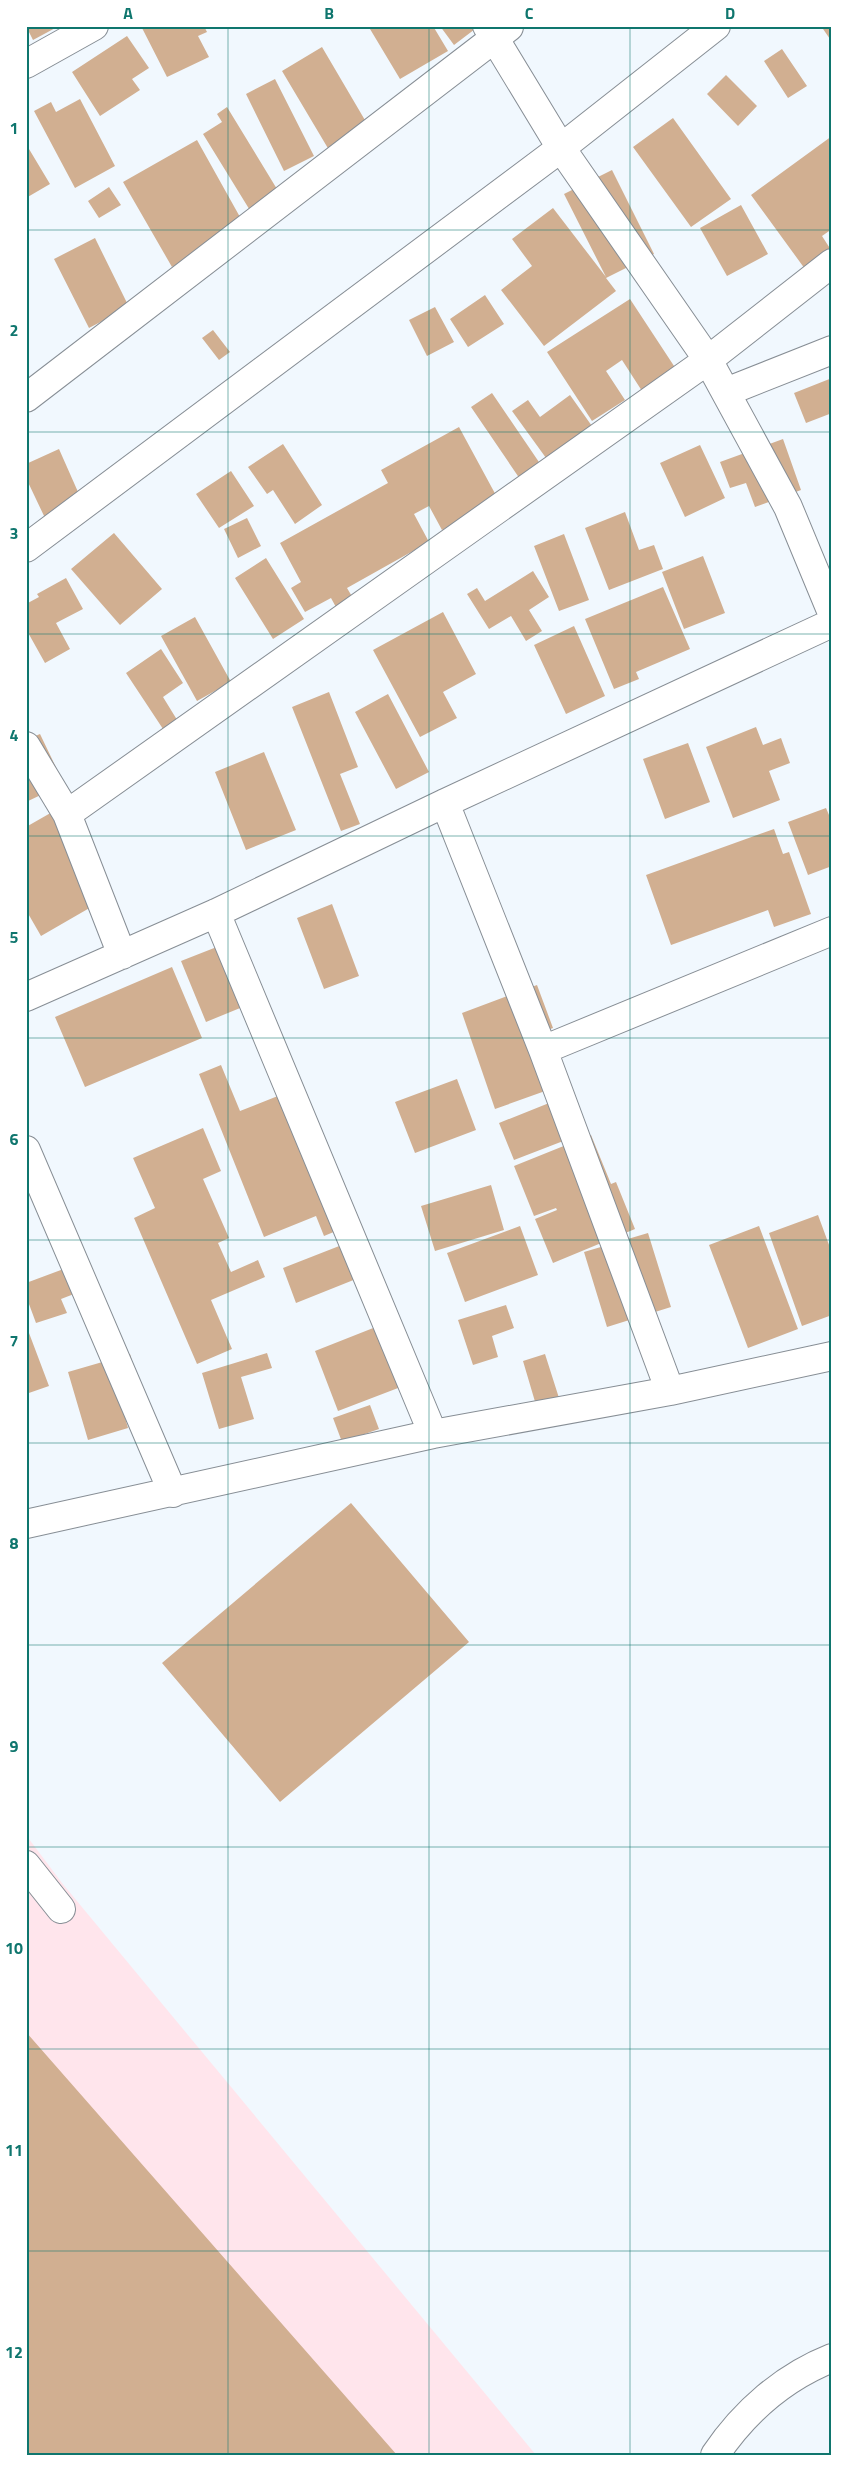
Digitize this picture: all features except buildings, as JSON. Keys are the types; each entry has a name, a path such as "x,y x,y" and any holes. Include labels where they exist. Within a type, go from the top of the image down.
{"street":[{"path":"26,64 94,26"},
{"path":"26,548 560,148 716,26"},
{"path":"26,398 498,30 560,148 708,360 788,507 832,613"},
{"path":"67,814 708,360 832,263"},
{"path":"726,392 832,350"},
{"path":"26,997 216,913 445,802 832,623"},
{"path":"26,746 67,814 122,955"},
{"path":"445,802 543,1050 670,1391"},
{"path":"216,913 433,1434"},
{"path":"543,1050 832,931"},
{"path":"26,1150 173,1493"},
{"path":"26,1524 433,1434 670,1391 832,1356"},
{"path":"26,1865 61,1909"},
{"path":"715,2455 728,2436 768,2396 793,2378 832,2358"}],"shaded area":[{"path":"26,1835 62,1883 536,2455 26,2455"}]}
